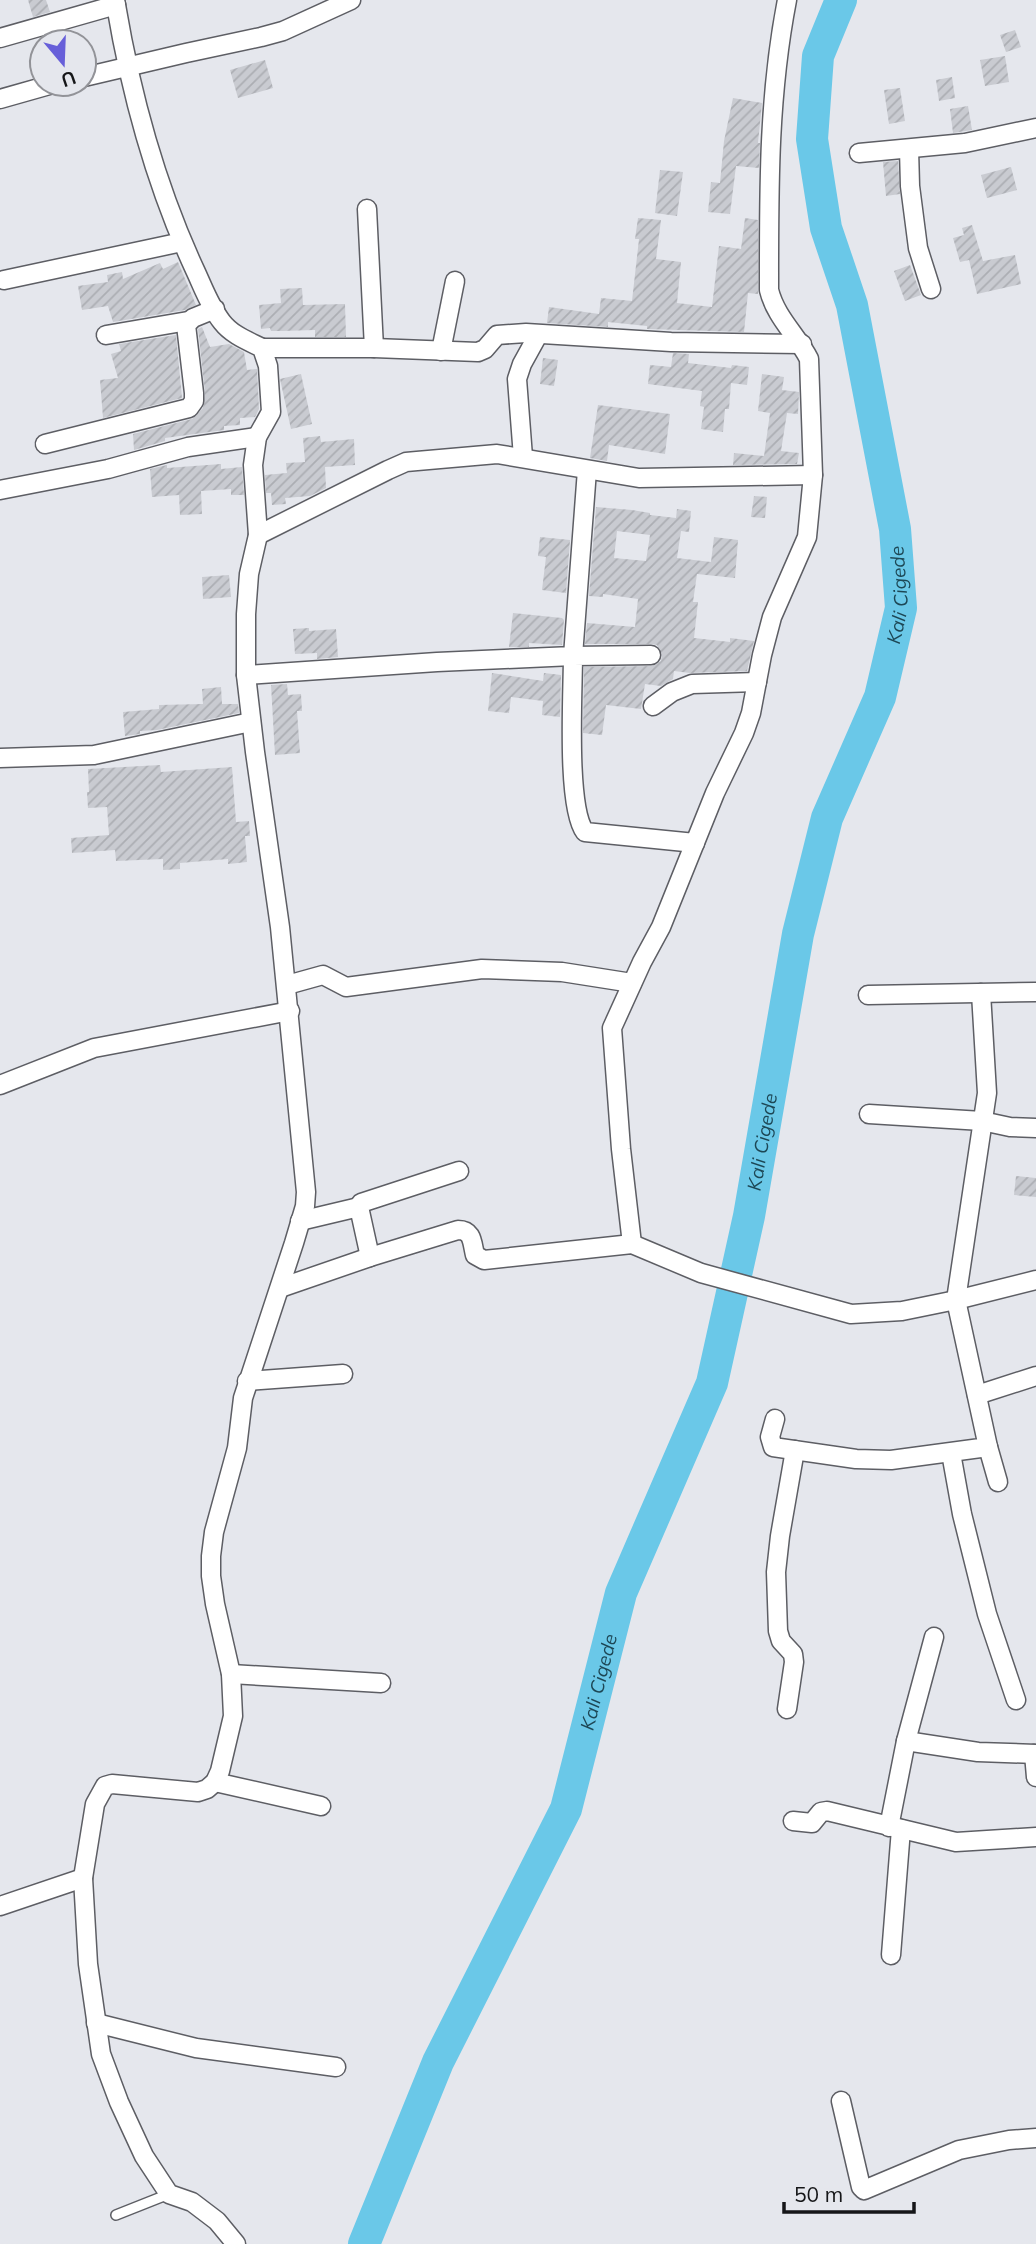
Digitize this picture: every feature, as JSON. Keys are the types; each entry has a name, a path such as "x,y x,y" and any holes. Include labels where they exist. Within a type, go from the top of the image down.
{"street":[{"path":"98,74 283,31 351,0"},
{"path":"632,1244 611,1037 614,1021 662,927 715,793 744,733 751,713 772,617 807,537 813,475 809,359 802,344 780,317 772,303 769,290 772,105 787,0"},
{"path":"0,38 116,2 127,68 168,205 182,242 223,323 236,335 262,348 481,351 497,335 526,333 671,342 802,344"},
{"path":"0,99 28,91"},
{"path":"859,153 965,143 1036,128"},
{"path":"909,149 910,186 918,248 931,289"},
{"path":"367,209 374,348"},
{"path":"4,280 182,242"},
{"path":"441,351 455,281"},
{"path":"106,335 188,321 215,309"},
{"path":"45,444 189,408 194,401 194,393 186,330 188,321"},
{"path":"523,457 517,379 538,335"},
{"path":"236,2244 217,2221 192,2202 169,2194 144,2156 119,2102 101,2054 96,2023 88,1964 83,1878 95,1804 105,1786 112,1784 187,1792 207,1788 215,1782 220,1771 233,1716 231,1674 215,1604 211,1556 220,1506 237,1448 247,1381 305,1206 290,1011 246,675 249,574 258,535 253,465 257,437 271,412 268,366 262,348"},
{"path":"0,490 96,471 188,447 257,437"},
{"path":"258,535 406,463 497,454 639,478 813,475"},
{"path":"587,470 573,656 571,756 582,829 587,832 695,843"},
{"path":"246,675 437,662 651,655"},
{"path":"653,706 672,692 692,684 757,682"},
{"path":"0,758 94,755 251,722"},
{"path":"286,985 326,975 346,987 482,968 562,972 632,983"},
{"path":"868,995 1036,992"},
{"path":"981,993 987,1082 956,1300 998,1482"},
{"path":"0,1085 94,1048 290,1011"},
{"path":"869,1114 982,1121 1010,1127 1036,1128"},
{"path":"300,1221 359,1207 365,1201 459,1171"},
{"path":"359,1207 370,1257"},
{"path":"280,1288 458,1230 469,1233 475,1255 484,1260 632,1244 701,1273 851,1314 902,1311 1036,1280"},
{"path":"247,1381 343,1374"},
{"path":"977,1395 1036,1376"},
{"path":"775,1419 770,1437 771,1445 795,1450 891,1460 988,1447"},
{"path":"787,1709 794,1662 793,1654 782,1641 778,1631 776,1572 795,1450"},
{"path":"951,1453 962,1514 987,1614 1016,1700"},
{"path":"891,1955 895,1828 906,1741 934,1637"},
{"path":"231,1674 381,1683"},
{"path":"906,1741 978,1752 1035,1754 1036,1777"},
{"path":"215,1782 321,1807"},
{"path":"793,1821 812,1823 821,1812 827,1811 956,1842 1036,1837"},
{"path":"0,1906 83,1878"},
{"path":"96,2023 196,2048 336,2067"},
{"path":"841,2101 861,2187 864,2190 959,2150 1009,2140 1036,2138"}],"lane":[{"path":"116,2215 169,2194"}],"building":[{"path":"28,0 46,0 50,12 33,17"},
{"path":"1015,30 1021,47 1006,52 1000,35"},
{"path":"1005,56 1009,82 985,86 980,60"},
{"path":"265,60 273,88 238,98 230,70"},
{"path":"952,77 955,98 939,101 936,80"},
{"path":"900,88 905,121 889,124 884,90"},
{"path":"733,98 762,103 758,143 759,168 736,166 730,214 708,212 711,182 720,183 724,141"},
{"path":"968,106 972,130 953,133 950,109"},
{"path":"898,161 900,194 886,196 883,162"},
{"path":"1011,167 1017,190 987,198 981,175"},
{"path":"660,170 683,172 677,216 655,213"},
{"path":"638,218 661,220 656,259 681,262 677,303 712,307 719,246 741,249 745,218 758,220 758,294 748,293 744,332 647,329 647,326 608,322 608,327 547,323 549,307 599,314 601,298 632,301 639,239 635,239"},
{"path":"972,225 983,261 1015,255 1021,284 977,294 969,260 960,262 953,238 964,235 962,228"},
{"path":"178,262 196,305 185,310 113,322 108,306 82,310 78,286 108,282 107,275 122,272 123,279 160,263 163,269"},
{"path":"910,265 921,295 905,301 894,271"},
{"path":"302,288 303,305 345,304 346,337 315,337 315,330 261,329 259,305 281,303 280,289"},
{"path":"202,327 210,347 229,344 244,352 247,370 257,369 259,409 255,417 240,418 240,425 224,426 224,430 165,438 165,441 134,450 133,434 192,419 203,408 205,392 198,329"},
{"path":"176,335 182,398 103,418 100,380 118,378 111,354 121,351 119,344"},
{"path":"673,353 689,354 688,363 731,368 732,365 749,367 747,385 731,383 729,409 725,409 723,432 701,429 704,407 700,406 702,391 648,384 650,365 671,367"},
{"path":"543,358 558,360 554,386 540,384"},
{"path":"301,374 312,424 291,429 280,379"},
{"path":"762,374 784,377 782,390 799,392 798,414 787,413 781,451 799,453 797,464 733,465 734,453 764,456 770,413 758,411"},
{"path":"598,405 670,414 665,454 609,445 607,461 590,458"},
{"path":"320,436 321,442 354,439 355,465 325,467 326,488 310,496 285,498 286,504 272,505 271,493 266,493 265,475 287,473 286,463 305,462 303,438"},
{"path":"221,464 221,469 242,467 244,495 231,495 231,489 201,491 202,514 180,515 179,495 152,497 150,469 167,465 167,468"},
{"path":"754,496 767,497 765,518 751,517"},
{"path":"596,507 676,518 677,509 691,511 689,532 681,531 677,558 711,562 714,537 738,540 735,578 697,574 693,602 698,602 694,638 730,642 730,638 754,641 747,671 674,671 673,679 661,686 645,684 641,709 606,705 602,735 583,733 584,667 652,666 661,661 662,654 657,645 652,644 585,644 587,623 635,627 638,599 603,594 603,597 589,596","holes":["617,531 650,535 646,561 614,558"]},
{"path":"540,537 570,540 566,593 542,590 546,557 538,556"},
{"path":"229,575 231,597 203,599 202,577"},
{"path":"513,613 562,618 562,645 529,643 529,647 509,647"},
{"path":"309,628 309,631 336,629 338,657 317,659 317,653 295,654 293,629"},
{"path":"492,673 543,681 544,673 561,675 560,717 542,715 543,701 511,697 509,713 488,711"},
{"path":"287,684 288,695 301,694 302,711 297,711 300,753 275,755 271,685"},
{"path":"221,687 222,704 238,704 239,713 125,736 123,712 159,709 159,705 203,704 202,689"},
{"path":"160,765 161,772 232,767 236,822 249,821 250,836 245,836 247,862 228,864 228,859 180,863 180,869 163,870 163,859 116,861 115,850 72,853 71,838 109,835 107,807 88,808 88,769"},
{"path":"1016,1176 1036,1178 1036,1197 1014,1195"}],"waterway":[{"name":"Kali Cigede","path":"364,2244 438,2062 566,1809 621,1593 712,1383 749,1216 798,934 827,818 880,697 901,608 895,529 852,305 826,228 812,139 818,56 841,0"}]}
